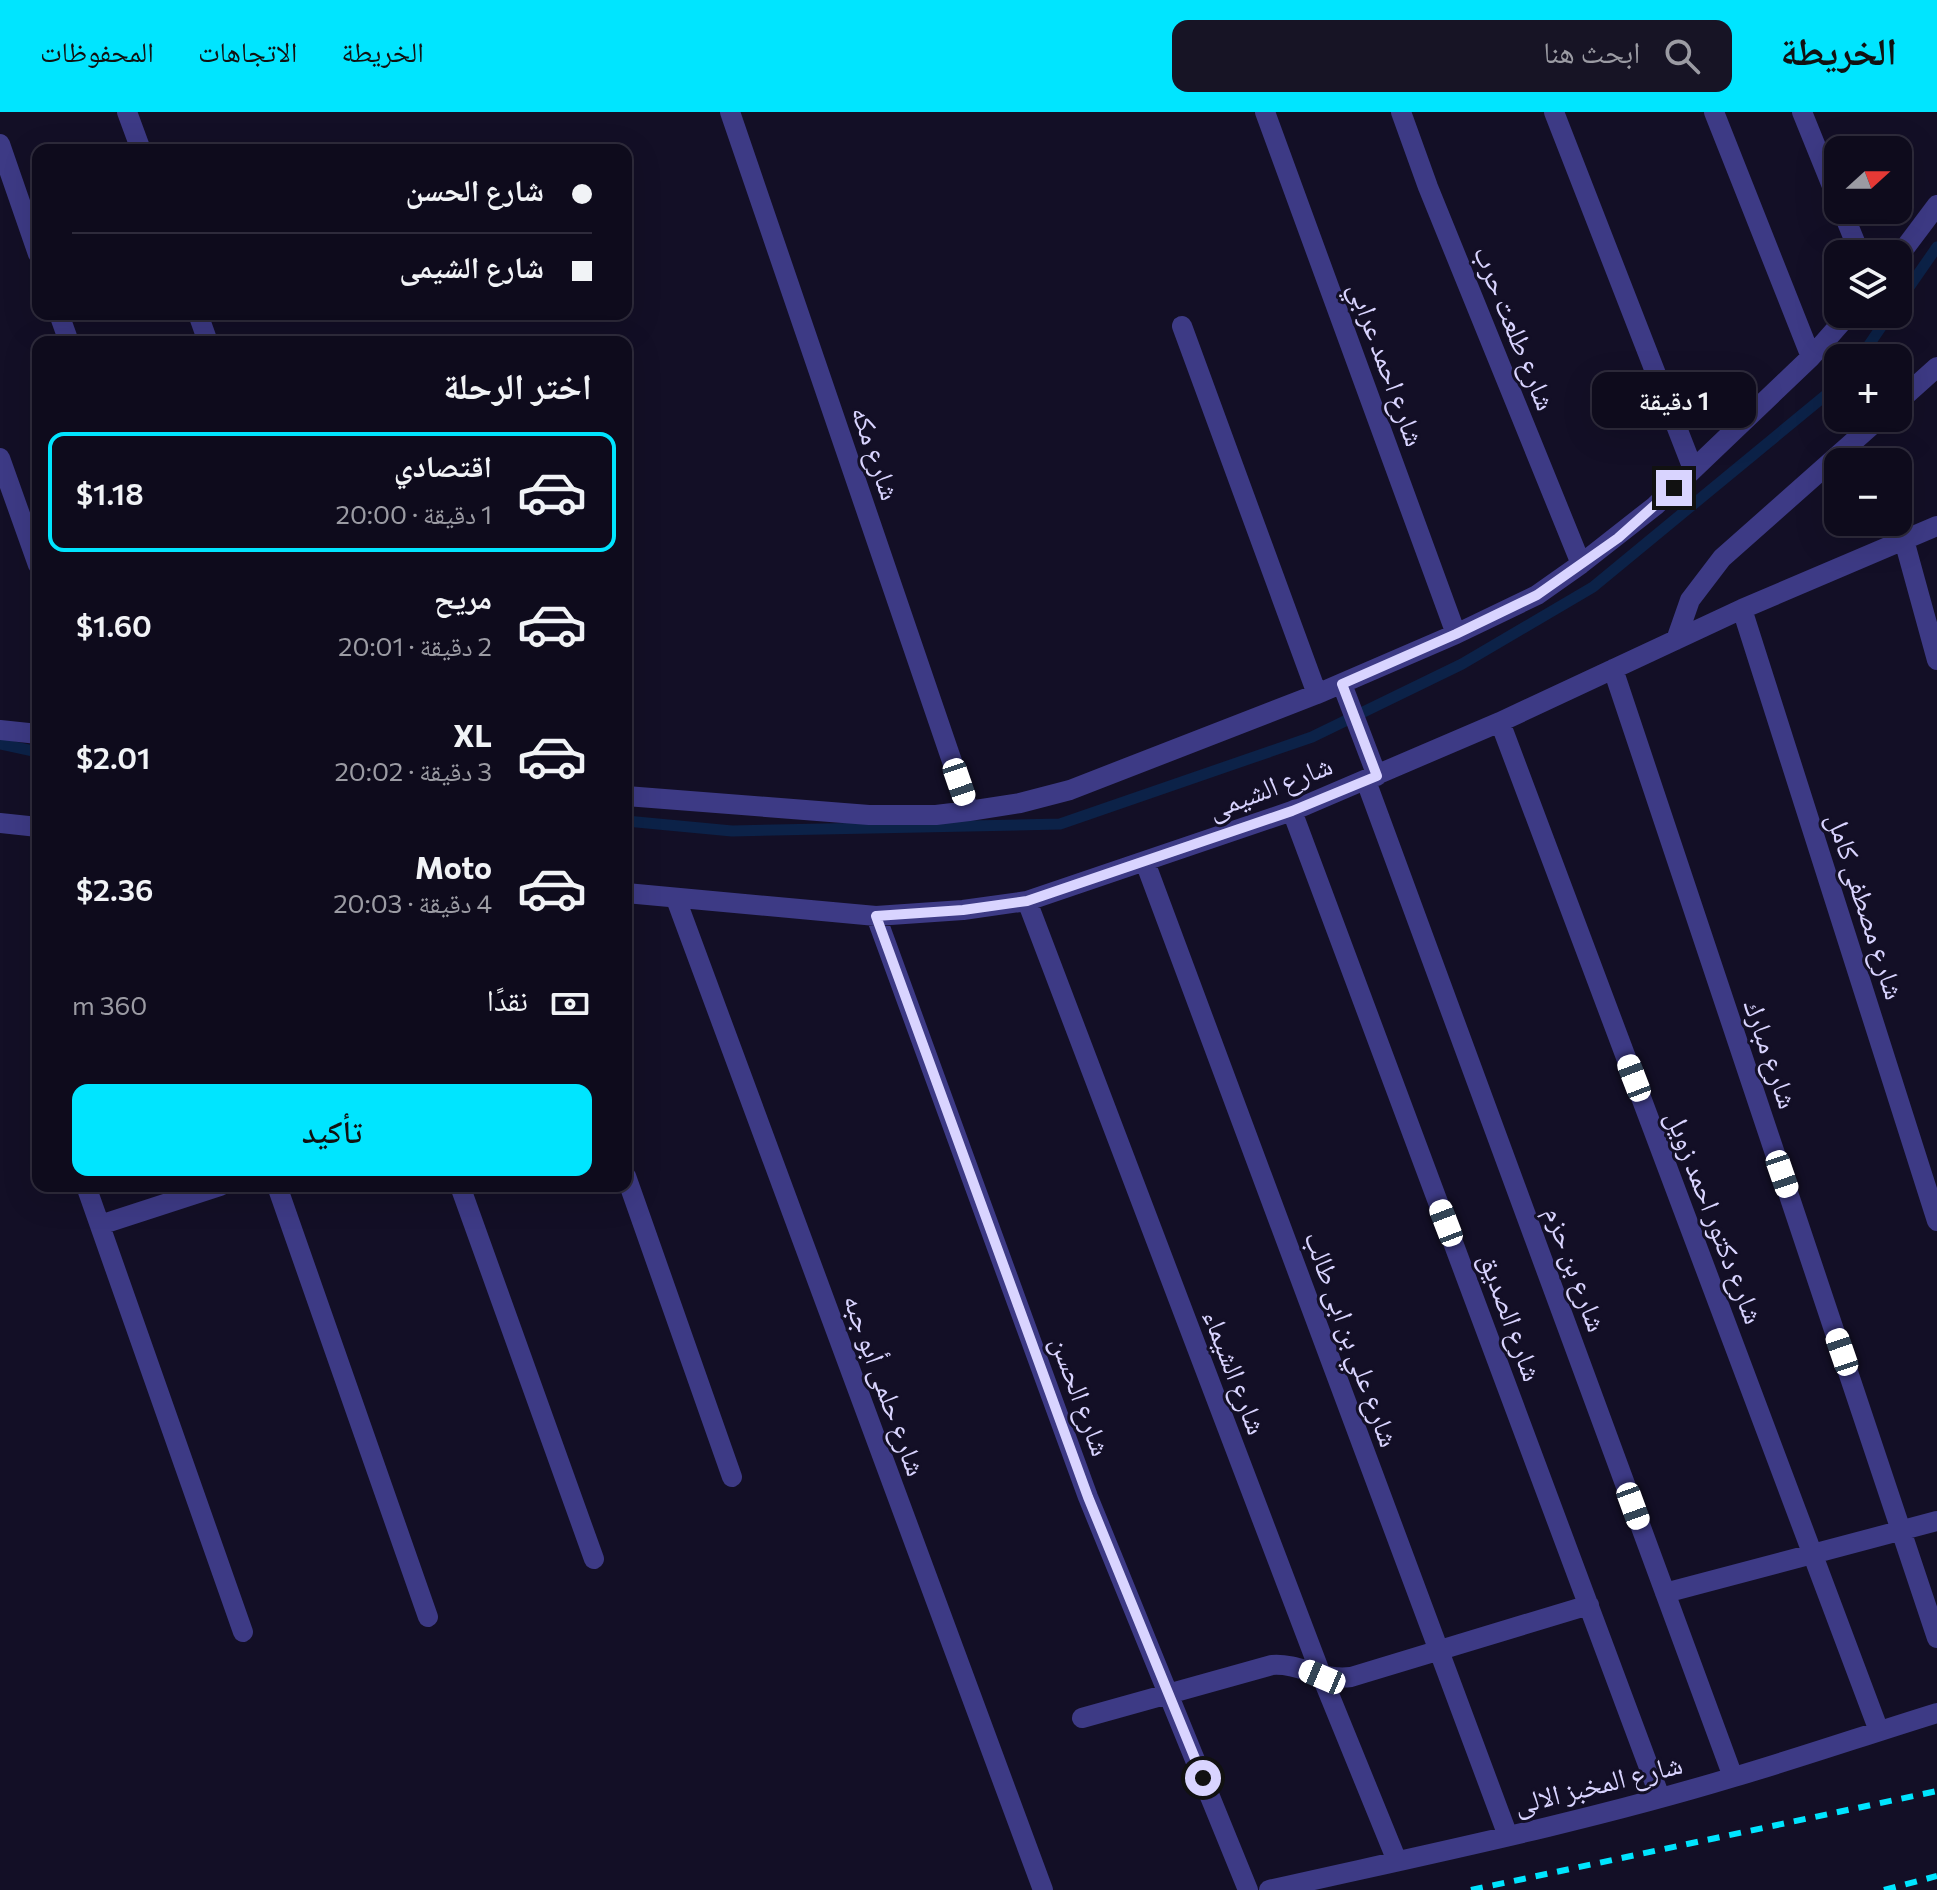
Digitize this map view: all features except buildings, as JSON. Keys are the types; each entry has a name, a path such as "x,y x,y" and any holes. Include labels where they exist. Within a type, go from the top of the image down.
{"street":[{"path":"127,112 139,144"},
{"name":"شارع مكه","path":"730,112 969,811"},
{"name":"شارع احمد عرابي","path":"1265,112 1456,634"},
{"name":"شارع طلعت حرب","path":"1401,112 1428,187 1581,564"},
{"path":"1554,112 1693,469"},
{"path":"1714,112 1811,357"},
{"path":"1802,112 1824,166"},
{"path":"0,144 32,237"},
{"path":"1911,240 1937,205"},
{"path":"1182,326 1317,694"},
{"path":"632,796 869,815 969,811 1020,803 1070,790 1317,694 1537,595 1655,506 1811,357 1837,328"},
{"path":"1912,389 1937,367"},
{"path":"1676,640 1690,600 1722,558 1864,432"},
{"path":"0,458 32,548"},
{"name":"شارع الشيمى","path":"632,894 876,916 963,910 1027,901 1292,811 1500,722 1742,609 1937,526"},
{"path":"1904,540 1937,660"},
{"name":"شارع مصطفى كامل","path":"1742,609 1937,1221"},
{"name":"شارع مبارك","path":"1613,669 1937,1638"},
{"name":"شارع بن حزم","path":"1342,684 1372,778 1733,1777"},
{"name":"شارع دكتور احمد زويل","path":"1500,722 1879,1731"},
{"path":"0,730 32,733"},
{"name":"شارع الصديق","path":"1292,811 1660,1797"},
{"path":"0,823 32,826"},
{"name":"شارع علي بن ابى طالب","path":"1145,862 1508,1836"},
{"name":"شارع حلمى أبو جبه","path":"676,899 1043,1890"},
{"name":"شارع الشيماء","path":"1027,901 1322,1677 1397,1861"},
{"name":"شارع الحسن","path":"876,916 1088,1497 1248,1890"},
{"path":"88,1192 243,1632"},
{"path":"100,1225 202,1192"},
{"path":"279,1192 428,1617"},
{"path":"462,1192 594,1559"},
{"path":"632,1192 732,1477"},
{"path":"1665,1593 1937,1521"},
{"path":"1082,1718 1272,1665 1302,1668 1322,1677 1351,1677 1589,1605"},
{"name":"شارع المخبز الالى","path":"1269,1890 1508,1836 1660,1797 1937,1713"}],"waterway":[{"path":"1912,283 1937,247"},
{"path":"1870,344 1880,328"},
{"path":"632,822 732,831 1060,824 1312,737 1462,664 1593,587 1824,397"},
{"path":"0,744 32,751"}],"railway":[{"path":"1471,1890 1937,1791"},
{"path":"1884,1890 1937,1876"}],"route":[{"path":"1203,1778 1088,1497 876,916 963,910 1027,901 1292,811 1377,776 1342,684 1537,595 1618,538 1674,488"}]}
